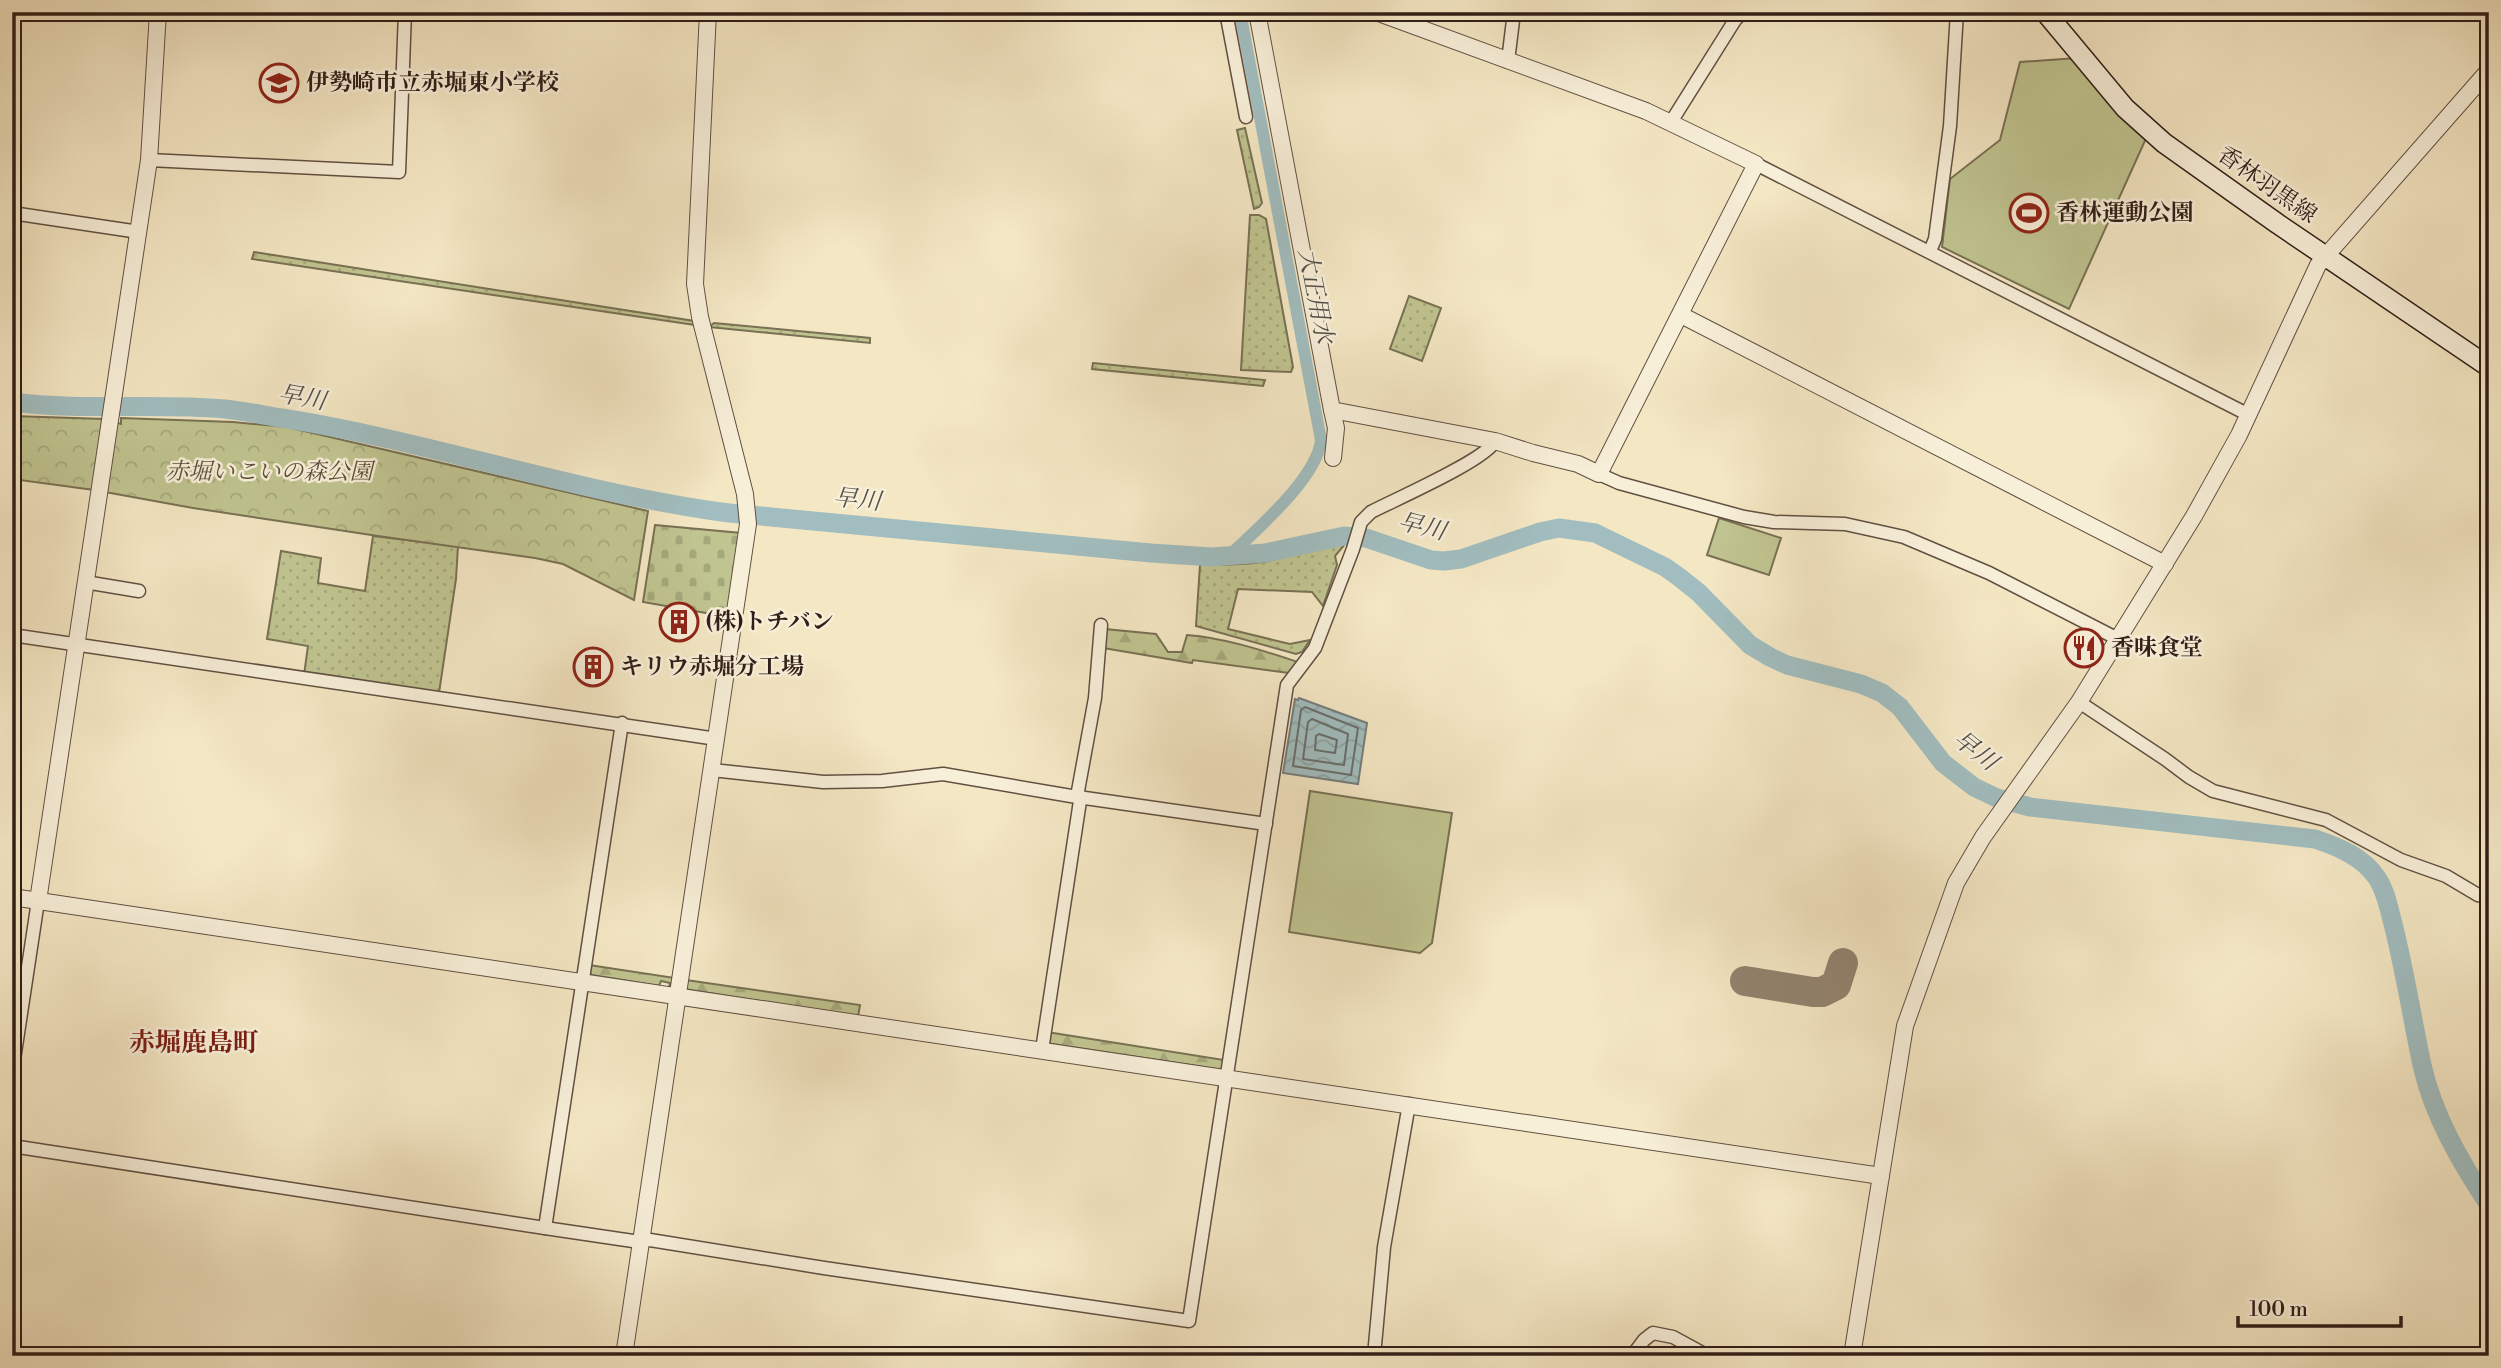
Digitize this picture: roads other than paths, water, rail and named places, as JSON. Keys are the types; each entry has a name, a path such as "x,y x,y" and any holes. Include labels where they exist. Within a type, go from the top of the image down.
{"main road":[{"name":"香林羽黒線","path":"2045,12 2125,108 2150,131 2278,224 2489,367"}],"street":[{"path":"12,1073 149,160 158,12"},
{"path":"149,160 399,172 405,12"},
{"path":"624,1356 748,524 745,498 700,317 695,284 708,12"},
{"path":"1226,12 1246,117"},
{"path":"1257,12 1336,428 1333,458"},
{"path":"1376,12 1671,122 2249,415"},
{"path":"1506,61 1514,12"},
{"path":"1671,122 1735,20 1743,12"},
{"path":"1930,251 1935,239 1950,126 1957,12"},
{"path":"1852,1356 1901,1043 1908,1013 1956,883 1983,837 2079,702 2165,564 2249,415 2311,279 2325,255 2489,71"},
{"path":"1599,474 1756,164"},
{"path":"12,213 139,232"},
{"path":"1681,315 2165,564"},
{"path":"1332,410 1495,441 1578,464 1619,483 1744,517 1774,522 1845,524 1911,539 1989,573 2118,639"},
{"path":"12,1146 545,1228 1189,1321 1287,685 1315,648 1361,522 1371,512 1475,459 1493,446 1495,441"},
{"path":"85,582 139,591"},
{"path":"1042,1050 1078,792 1095,698 1101,625"},
{"path":"12,635 717,739"},
{"path":"2079,702 2213,791 2326,820 2401,860 2446,876 2477,895 2489,897"},
{"path":"545,1228 622,723"},
{"path":"712,770 823,782 882,781 943,774 1266,824"},
{"path":"12,897 1881,1176"},
{"path":"1374,1356 1384,1247 1409,1104"},
{"path":"1632,1356 1644,1339 1653,1333 1673,1337 1708,1356"}],"water":[{"path":"1299,698 1367,723 1358,784 1283,773 1295,699"}],"waterway":[{"name":"大正用水","path":"1230,555 1298,486 1317,455 1321,440 1240,12"},
{"name":"早川","path":"12,402 232,410 338,428 616,493 729,513 1151,553 1212,557 1265,553 1344,536 1366,538 1431,560 1444,561 1461,559 1559,528 1595,533 1665,567 1699,593 1750,645 1770,657 1787,665 1861,684 1882,693 1900,707 1943,763 1974,787 1997,798 2030,807 2315,839 2341,849 2365,864 2377,878 2387,900 2422,1065 2433,1102 2458,1155 2489,1205"}],"place":[{"name":"伊勢崎市立赤堀東小学校","path":"279,83"},
{"name":"香林運動公園","path":"2029,213"},
{"name":"(株)トチバン","path":"679,622"},
{"name":"香味食堂","path":"2084,648"},
{"name":"キリウ赤堀分工場","path":"593,667"}],"district":[{"name":"赤堀鹿島町","path":"194,1043"}],"park label":[{"name":"赤堀いこいの森公園","path":"269,472"}]}
